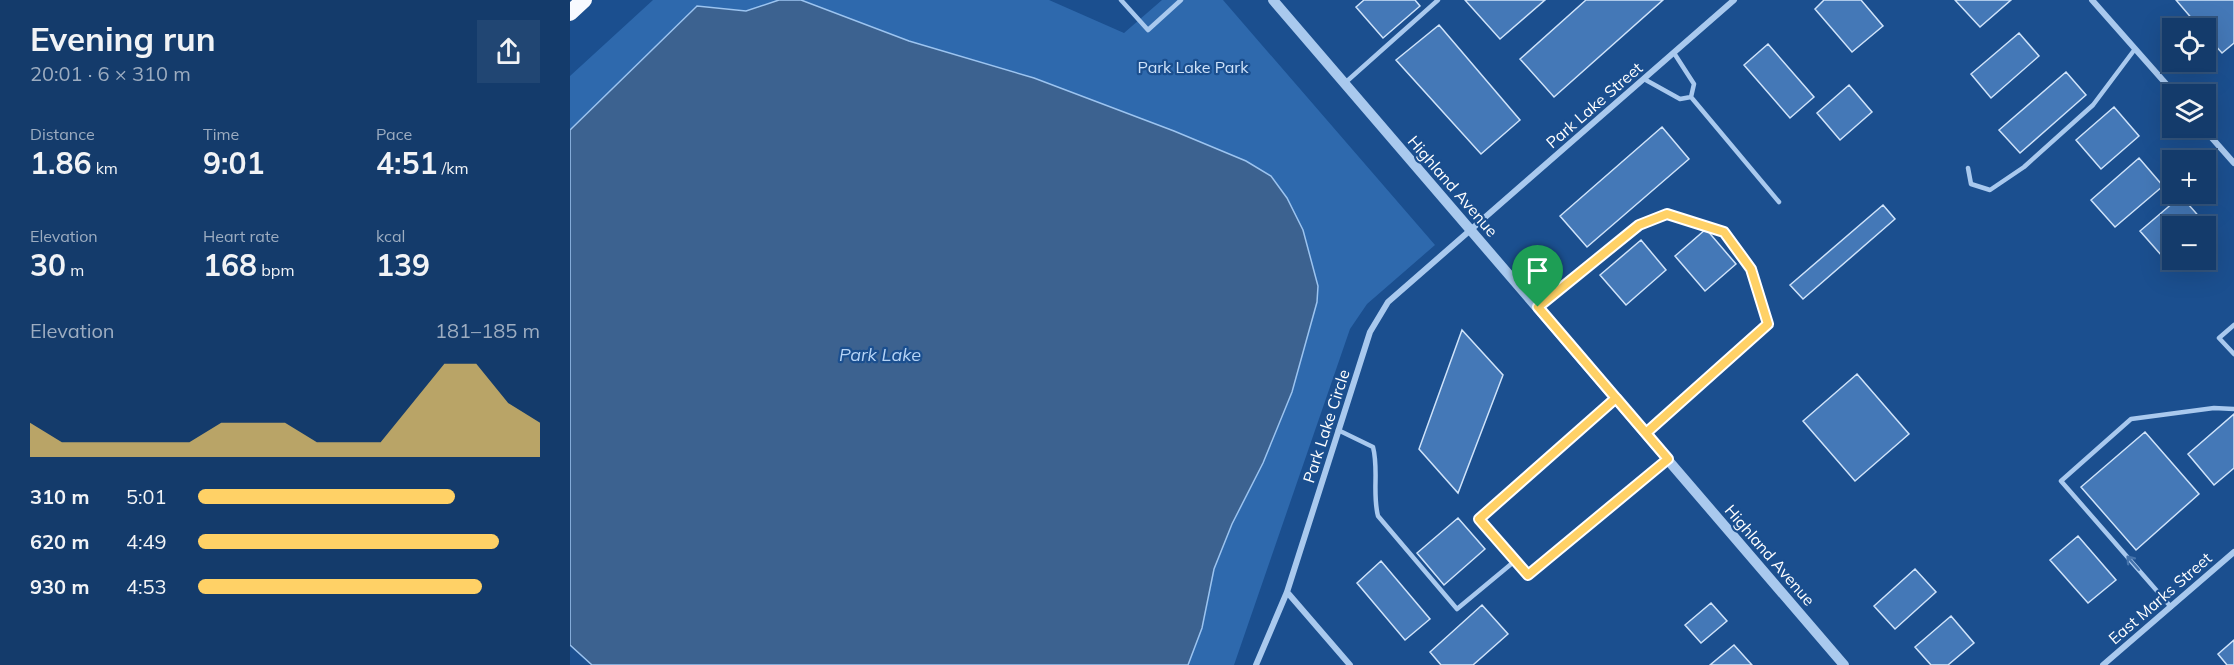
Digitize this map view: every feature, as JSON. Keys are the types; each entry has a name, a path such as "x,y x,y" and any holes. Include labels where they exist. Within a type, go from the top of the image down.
{"highway":[{"path":"570,13 584,0"}],"street":[{"name":"Highland Avenue","path":"1273,0 1844,665"},
{"name":"Park Lake Street","path":"1472,229 1734,0"},
{"path":"2092,0 2166,84"},
{"path":"2213,138 2234,163"},
{"name":"Park Lake Circle","path":"1256,665 1287,591 1370,332 1388,302 1472,229"},
{"name":"East Marks Street","path":"2103,665 2234,552"},
{"path":"1287,591 1350,665"}],"lane":[{"path":"1121,0 1148,30 1181,0"},
{"path":"1345,83 1438,0"},
{"path":"1968,168 1971,184 1990,190 2024,167 2093,105 2135,49"},
{"path":"1674,53 1694,84 1691,97"},
{"path":"1644,79 1680,99 1691,97"},
{"path":"1691,97 1779,202"},
{"path":"1538,307 1639,225 1667,214 1724,232 1751,269 1768,324 1646,433"},
{"path":"2234,325 2219,338 2234,354"},
{"path":"1616,398 1479,519 1528,575 1668,459"},
{"path":"2171,607 2061,481 2131,419 2214,408 2234,409"},
{"path":"1338,430 1373,447 1377,461 1375,504 1378,516 1456,609 1516,560"}],"green space":[{"path":"653,0 779,0 746,11 696,6 570,130 570,76"},
{"name":"Park Lake Park","path":"801,0 1049,0 1124,33 1162,0 1223,0 1435,245 1367,304 1350,329 1234,665 1188,665 1202,628 1214,569 1232,524 1263,463 1287,198 1271,176 1246,161 1174,131 909,41"}],"water":[{"name":"Park Lake","path":"779,0 801,0 909,41 1034,78 1174,131 1246,161 1271,176 1287,198 1303,230 1318,286 1317,302 1292,392 1263,463 1232,524 1214,569 1202,628 1188,665 592,665 570,645 570,130 697,6 746,11"}],"building":[{"path":"1364,0 1415,0 1420,6 1383,38 1356,7"},
{"path":"1465,0 1545,0 1500,39"},
{"path":"1586,0 1663,0 1554,97 1520,59"},
{"path":"1824,0 1861,0 1883,26 1852,52 1815,9"},
{"path":"1955,0 2011,0 1980,27"},
{"path":"2176,0 2234,0 2234,43 2222,53 2216,46 2216,18 2191,18"},
{"path":"1439,25 1520,120 1481,154 1396,60"},
{"path":"2019,33 2039,56 1991,98 1971,74"},
{"path":"1768,44 1814,97 1790,118 1744,65"},
{"path":"2066,72 2086,95 2020,153 1999,130"},
{"path":"1849,85 1872,112 1840,140 1817,113"},
{"path":"2114,107 2139,136 2101,169 2076,140"},
{"path":"1662,127 1689,159 1587,247 1560,216"},
{"path":"2139,158 2162,185 2115,227 2091,200"},
{"path":"2172,204 2188,204 2199,216 2162,216 2162,256 2140,231"},
{"path":"1883,205 1895,219 1803,299 1790,285"},
{"path":"1706,229 1736,264 1705,291 1675,256"},
{"path":"1641,240 1666,270 1626,305 1600,275"},
{"path":"1462,330 1503,375 1458,493 1419,449"},
{"path":"1857,374 1909,434 1855,481 1803,421"},
{"path":"2234,414 2234,468 2214,485 2188,454"},
{"path":"2145,432 2199,494 2136,550 2081,487"},
{"path":"1458,518 1485,549 1444,585 1417,553"},
{"path":"2078,536 2116,580 2088,603 2050,560"},
{"path":"1381,561 1430,619 1405,640 1357,583"},
{"path":"1915,569 1936,592 1895,629 1874,606"},
{"path":"1711,603 1727,621 1701,643 1685,625"},
{"path":"1482,605 1508,634 1473,665 1441,665 1430,652"},
{"path":"1951,616 1974,643 1948,665 1931,665 1915,647"},
{"path":"2234,640 2234,665 2227,665 2218,654"},
{"path":"1734,645 1752,665 1710,665"}],"route":[{"path":"1538,307 1639,225 1667,214 1724,232 1751,269 1768,324 1646,433 1616,398 1479,519 1528,575 1668,459 1646,433 1538,307"}]}
